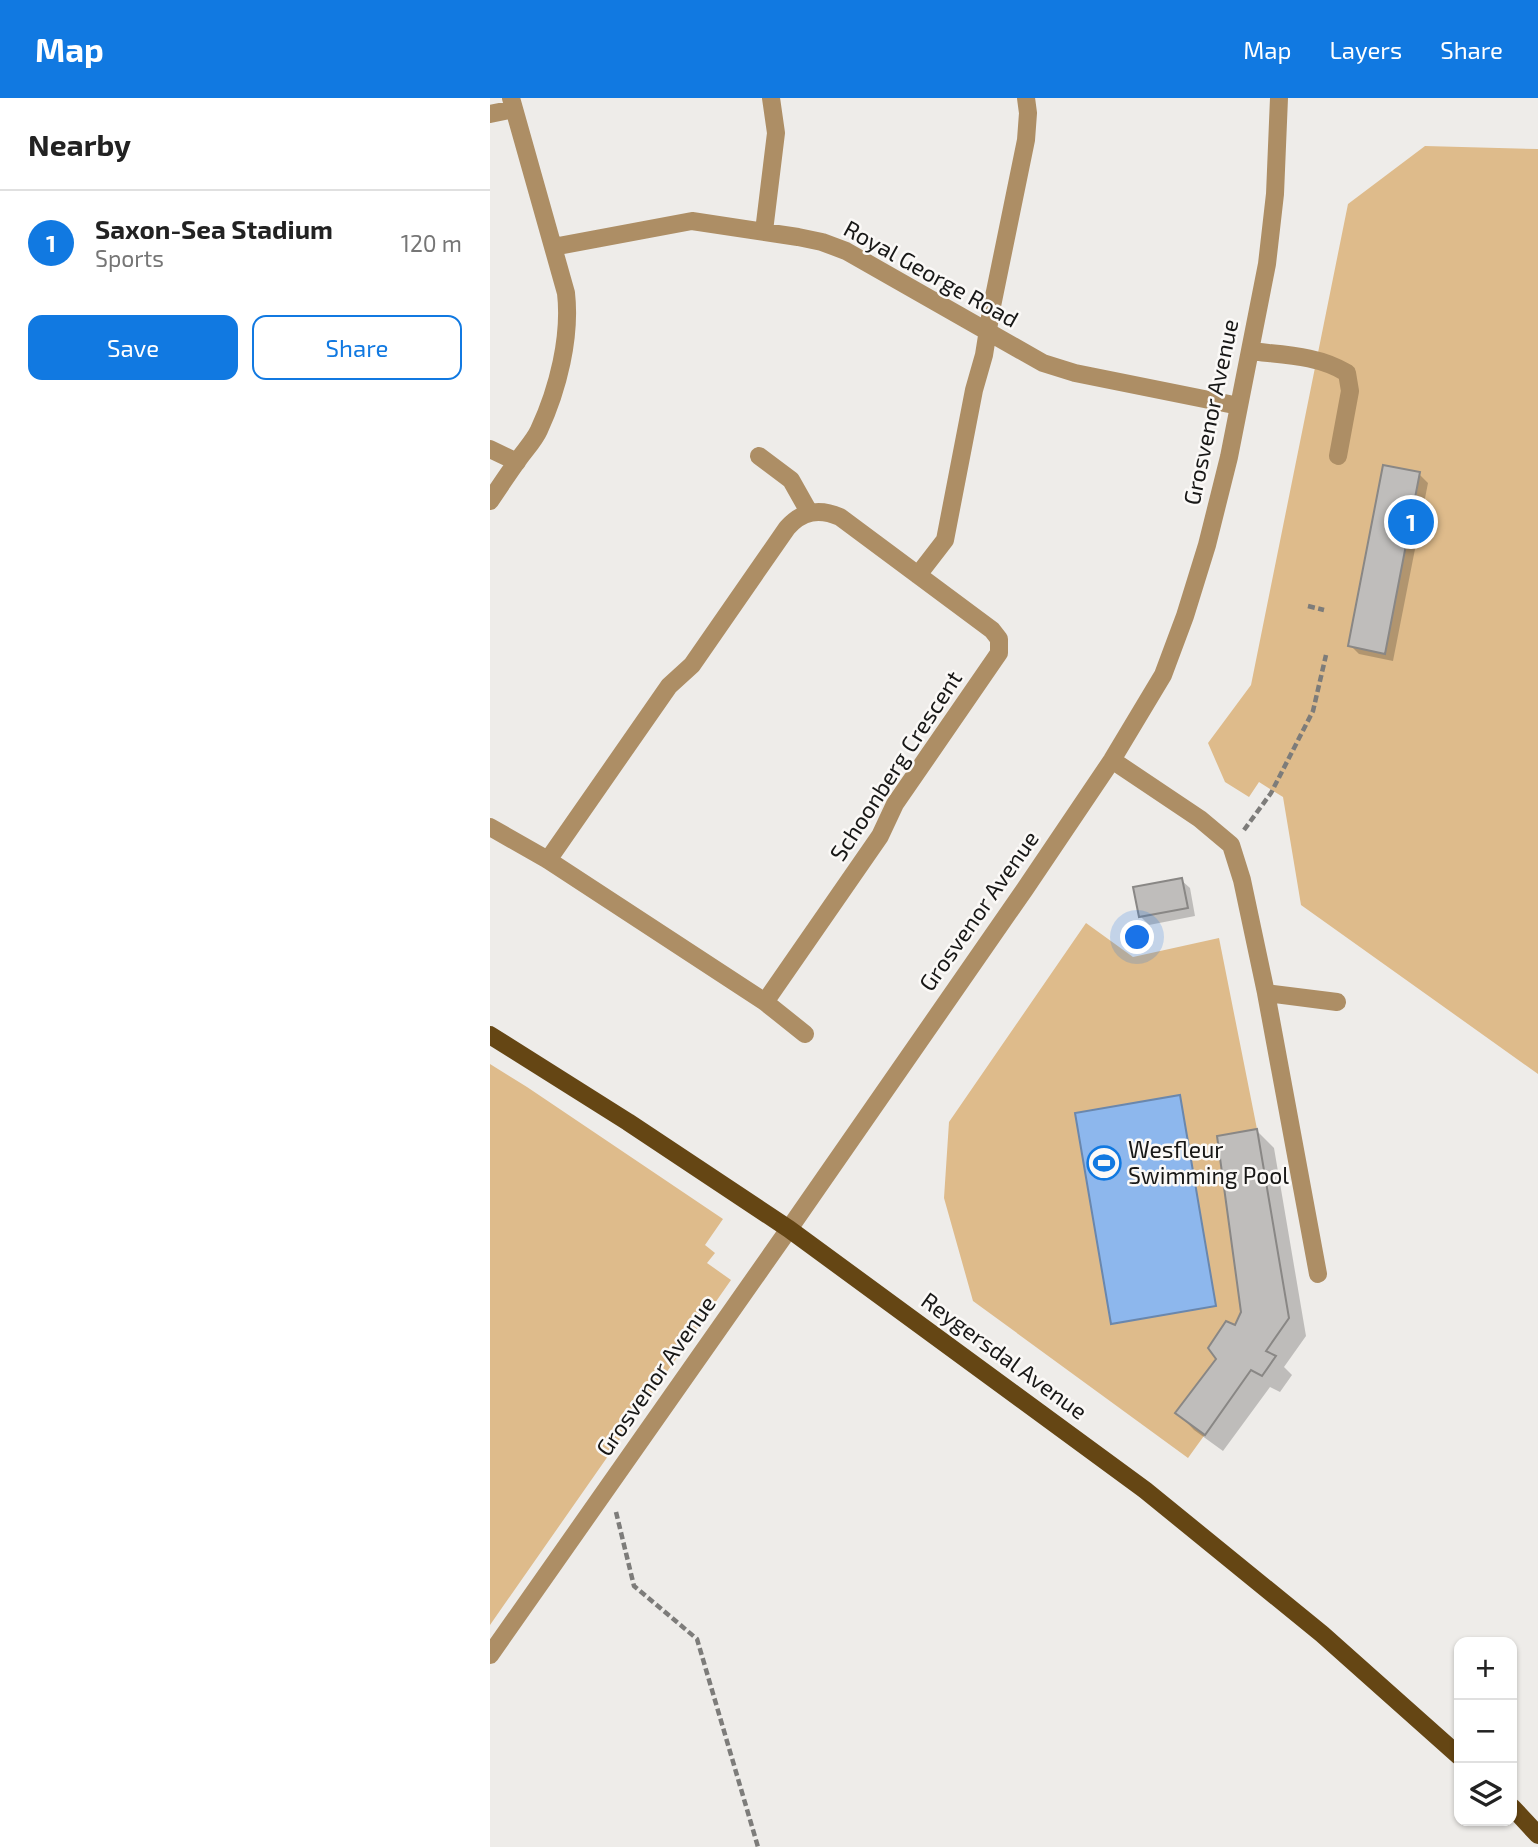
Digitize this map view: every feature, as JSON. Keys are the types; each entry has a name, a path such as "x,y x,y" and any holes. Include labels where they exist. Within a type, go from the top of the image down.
{"main road":[{"name":"Reygersdal Avenue","path":"490,1035 628,1122 789,1229 1145,1490 1322,1634 1454,1752"},
{"path":"1517,1811 1538,1832"}],"street":[{"path":"764,231 776,133 771,98"},
{"path":"918,575 945,540 1026,140 1026,98"},
{"name":"Grosvenor Avenue","path":"490,1655 1025,889 1112,760 1163,675 1207,545 1229,457 1267,264 1275,194 1279,98"},
{"path":"490,114 513,103 566,293 568,320 566,340 550,401 538,432 490,501"},
{"name":"Royal George Road","path":"553,247 692,221 822,242 845,251 1035,359 1059,369 1239,406"},
{"path":"1250,351 1317,360 1347,373 1350,391 1338,456"},
{"path":"490,449 517,462"},
{"path":"548,860 669,686 692,665 787,528 793,521 809,512 791,480 759,456"},
{"name":"Schoonberg Crescent","path":"765,1002 880,836 895,804 999,653 999,639 992,630 840,517 825,512 809,512"},
{"path":"1112,760 1200,819 1231,845 1242,880 1266,993 1318,1274"},
{"path":"490,827 548,860 765,1002 805,1034"},
{"path":"1266,993 1337,1002"}],"path":[{"path":"1308,606 1324,610"},
{"path":"1231,845 1271,793 1289,760 1313,711 1326,655"},
{"path":"610,1484 634,1586 697,1639 758,1847"}],"shaded area":[{"path":"1425,146 1538,149 1538,1074 1301,905 1283,797 1259,782 1249,797 1225,782 1208,743 1251,685 1348,204"},
{"name":"Wesfleur Swimming Pool","path":"1086,923 1133,957 1219,938 1257,1129 1289,1318 1188,1458 973,1301 944,1198 949,1122"},
{"path":"490,1064 723,1219 705,1245 715,1253 707,1263 731,1280 490,1625"}],"water":[{"path":"1180,1095 1216,1306 1111,1324 1075,1113"}],"building":[{"path":"1383,465 1420,472 1385,654 1348,646"},
{"path":"1182,878 1188,908 1139,917 1133,887"},
{"path":"1257,1129 1289,1318 1266,1351 1276,1356 1262,1376 1251,1370 1205,1435 1175,1413 1216,1359 1208,1348 1226,1321 1235,1325 1241,1312 1217,1136"}],"place":[{"name":"Saxon-Sea Stadium","path":"1411,522"},
{"name":"Wesfleur Swimming Pool","path":"1104,1163"}]}
